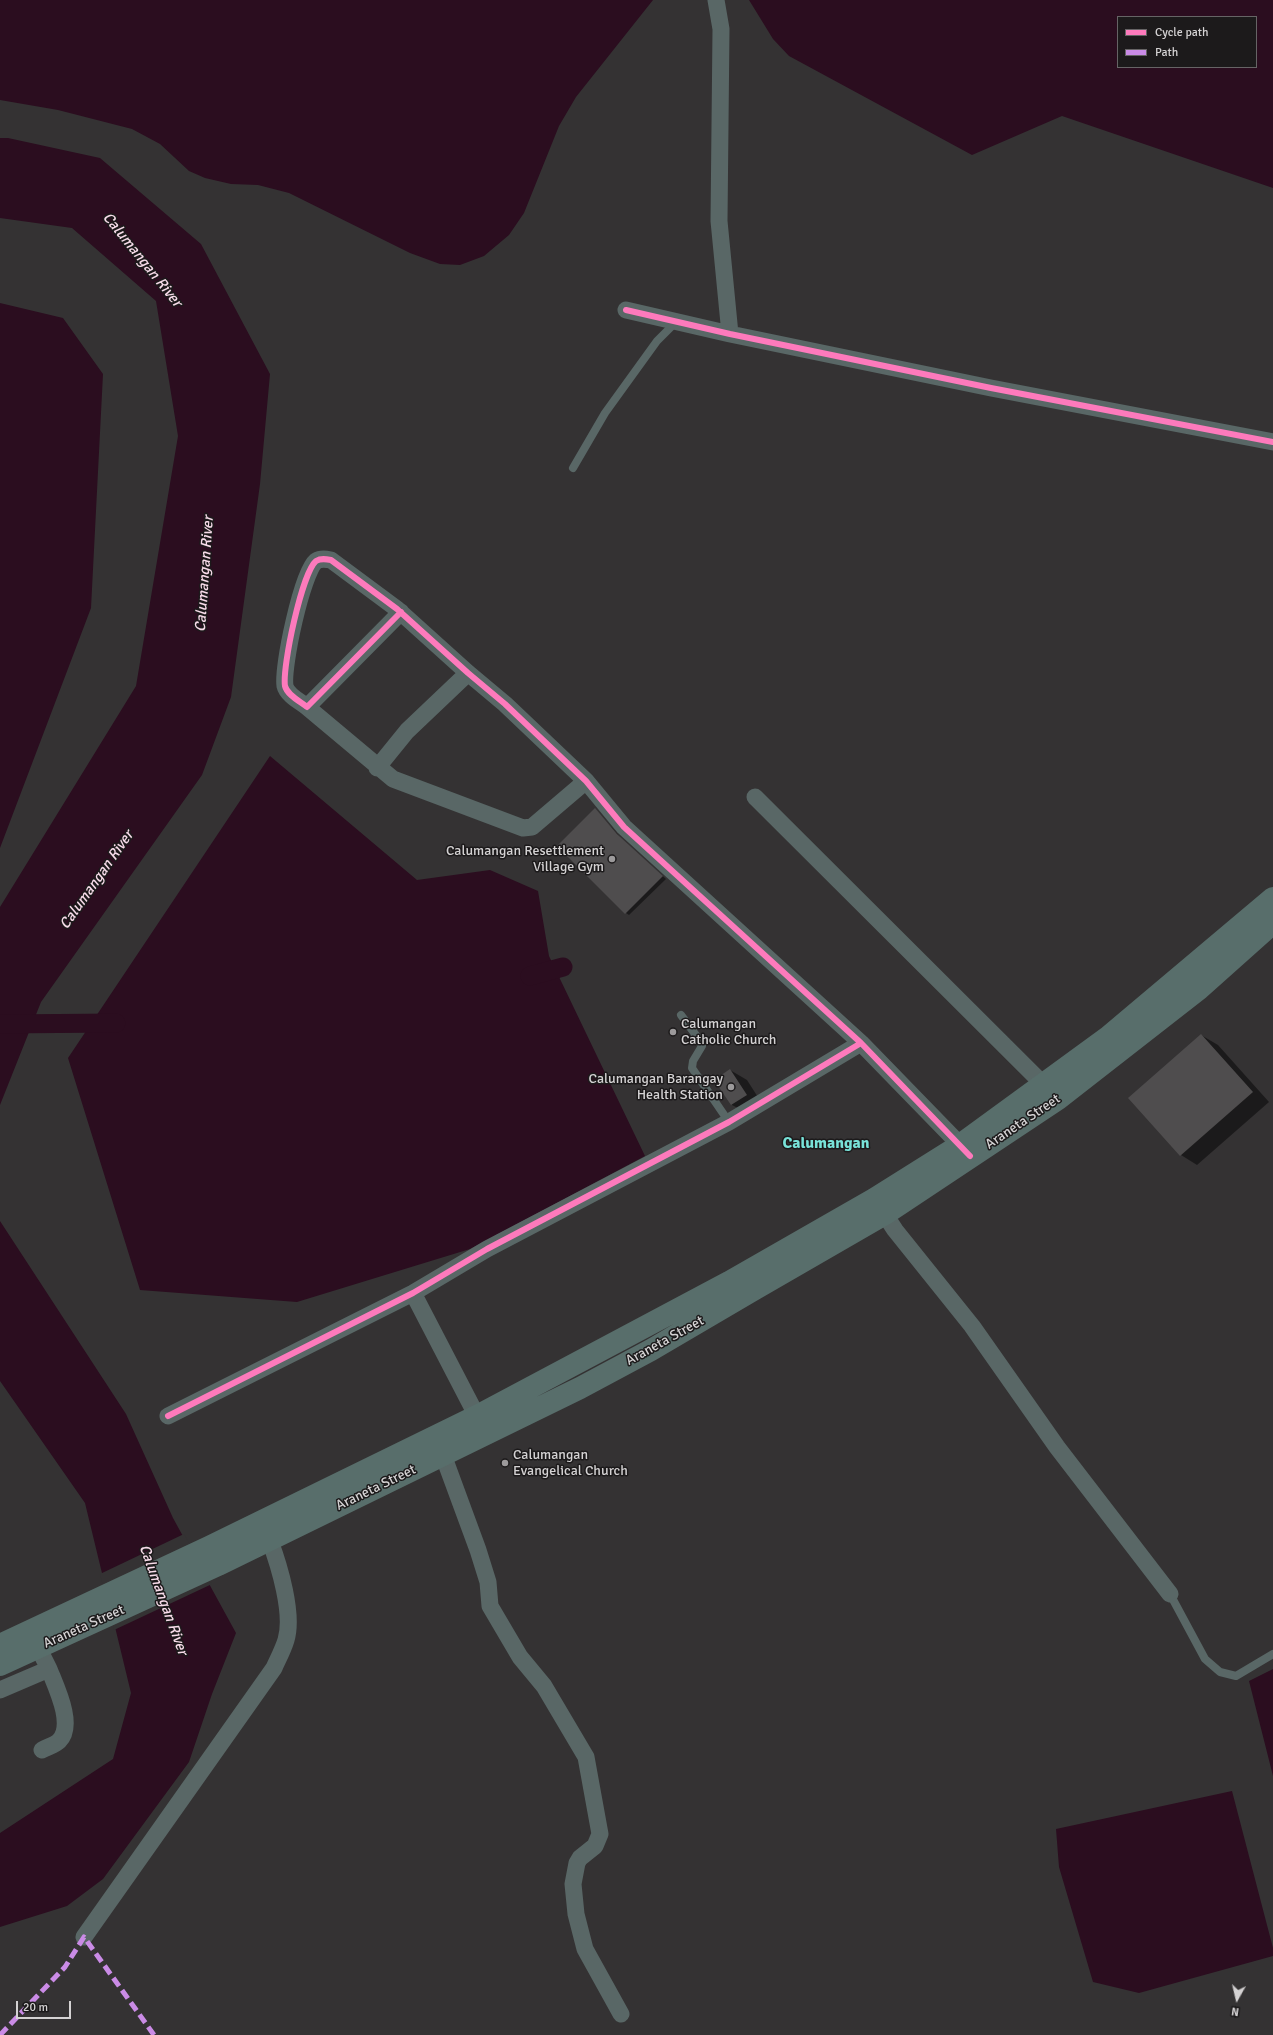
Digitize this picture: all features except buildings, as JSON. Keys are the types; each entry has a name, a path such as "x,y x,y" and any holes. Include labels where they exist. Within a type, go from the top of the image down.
{"highway":[{"path":"214,1556 481,1425 730,1282 886,1217 965,1151 1050,1092 1108,1038 1273,898"},
{"name":"Araneta Street","path":"1050,1092 1120,1052 1199,989 1273,923"},
{"name":"Araneta Street","path":"0,1665 34,1639 214,1556 270,1540 440,1445"},
{"path":"0,1645 34,1639"}],"street":[{"path":"716,0 721,29 719,221 730,334"},
{"path":"626,310 730,334 991,388 1273,442"},
{"path":"586,781 532,827 523,828 407,785 393,779 377,768 286,688 285,678 294,620 310,572 316,562 325,558 331,560 401,612 468,673 505,704 586,781 624,827 861,1043 965,1151"},
{"path":"307,707 401,612"},
{"path":"377,768 407,731 468,673"},
{"path":"755,797 1050,1092"},
{"path":"168,1416 412,1293 487,1249 729,1122 861,1043"},
{"path":"886,1217 972,1326 1057,1447 1170,1594"},
{"path":"412,1293 481,1425"},
{"path":"440,1445 488,1582 490,1606 520,1657 544,1686 586,1757 600,1834 595,1846 580,1858 577,1863 573,1884 576,1914 585,1949 621,2014"},
{"path":"84,1937 274,1668 286,1638 287,1616 279,1562 270,1540"},
{"path":"34,1639 49,1669 66,1720 65,1732 59,1742 42,1750"},
{"path":"0,1690 49,1669"}],"lane":[{"path":"573,468 604,413 658,341 678,321"},
{"path":"681,1014 701,1042 702,1046 693,1061 692,1068 729,1122"},
{"path":"1170,1594 1205,1659 1220,1672 1236,1676 1273,1654"}],"water":[{"path":"0,0 653,0 576,97 559,126 524,213 509,235 484,256 460,265 440,264 410,253 289,193 258,185 231,184 205,178 189,171 160,144 132,129 58,110 0,100"},
{"path":"749,0 1273,0 1273,188 1062,116 972,155 789,56 773,39"},
{"name":"Calumangan River","path":"0,138 8,138 100,158 201,244 270,374 260,484 231,697 202,775 41,1002 0,1105 0,907 136,686 178,436 156,301 72,228 0,218"},
{"path":"0,303 63,318 103,374 91,608 0,848"},
{"path":"270,756 417,880 490,870 538,891 549,956 645,1156 470,1249 297,1302 140,1290 68,1058"},
{"name":"Calumangan River","path":"0,1221 126,1414 173,1518 236,1633 212,1694 189,1762 103,1879 67,1906 0,1927 0,1833 113,1759 131,1693 85,1503 0,1381"},
{"path":"1273,1669 1273,1776 1249,1681"},
{"path":"1232,1791 1273,1948 1273,1956 1139,1993 1093,1982 1059,1867 1056,1829"}],"pier":[{"path":"184,1534 212,1584 114,1630 100,1574"}],"waterway":[{"path":"530,976 563,967"},
{"path":"0,1024 116,1023"}],"marked path":[{"path":"0,2035 65,1967 84,1937 154,2035"}],"cycle path":[{"path":"626,310 730,334 991,388 1273,442"},
{"path":"401,612 307,707 288,692 285,686 285,676 290,641 299,601 305,583 316,561 322,559 331,560 397,609 468,673 505,704 586,781 624,827 861,1043 970,1156"},
{"path":"168,1416 413,1293 487,1249 729,1122 861,1043"}],"place":[{"name":"Calumangan Resettlement Village Gym","path":"612,859"},
{"name":"Calumangan Catholic Church","path":"673,1032"},
{"name":"Calumangan Barangay Health Station","path":"731,1087"},
{"name":"Calumangan Evangelical Church","path":"505,1463"}],"district":[{"name":"Calumangan","path":"826,1144"}]}
